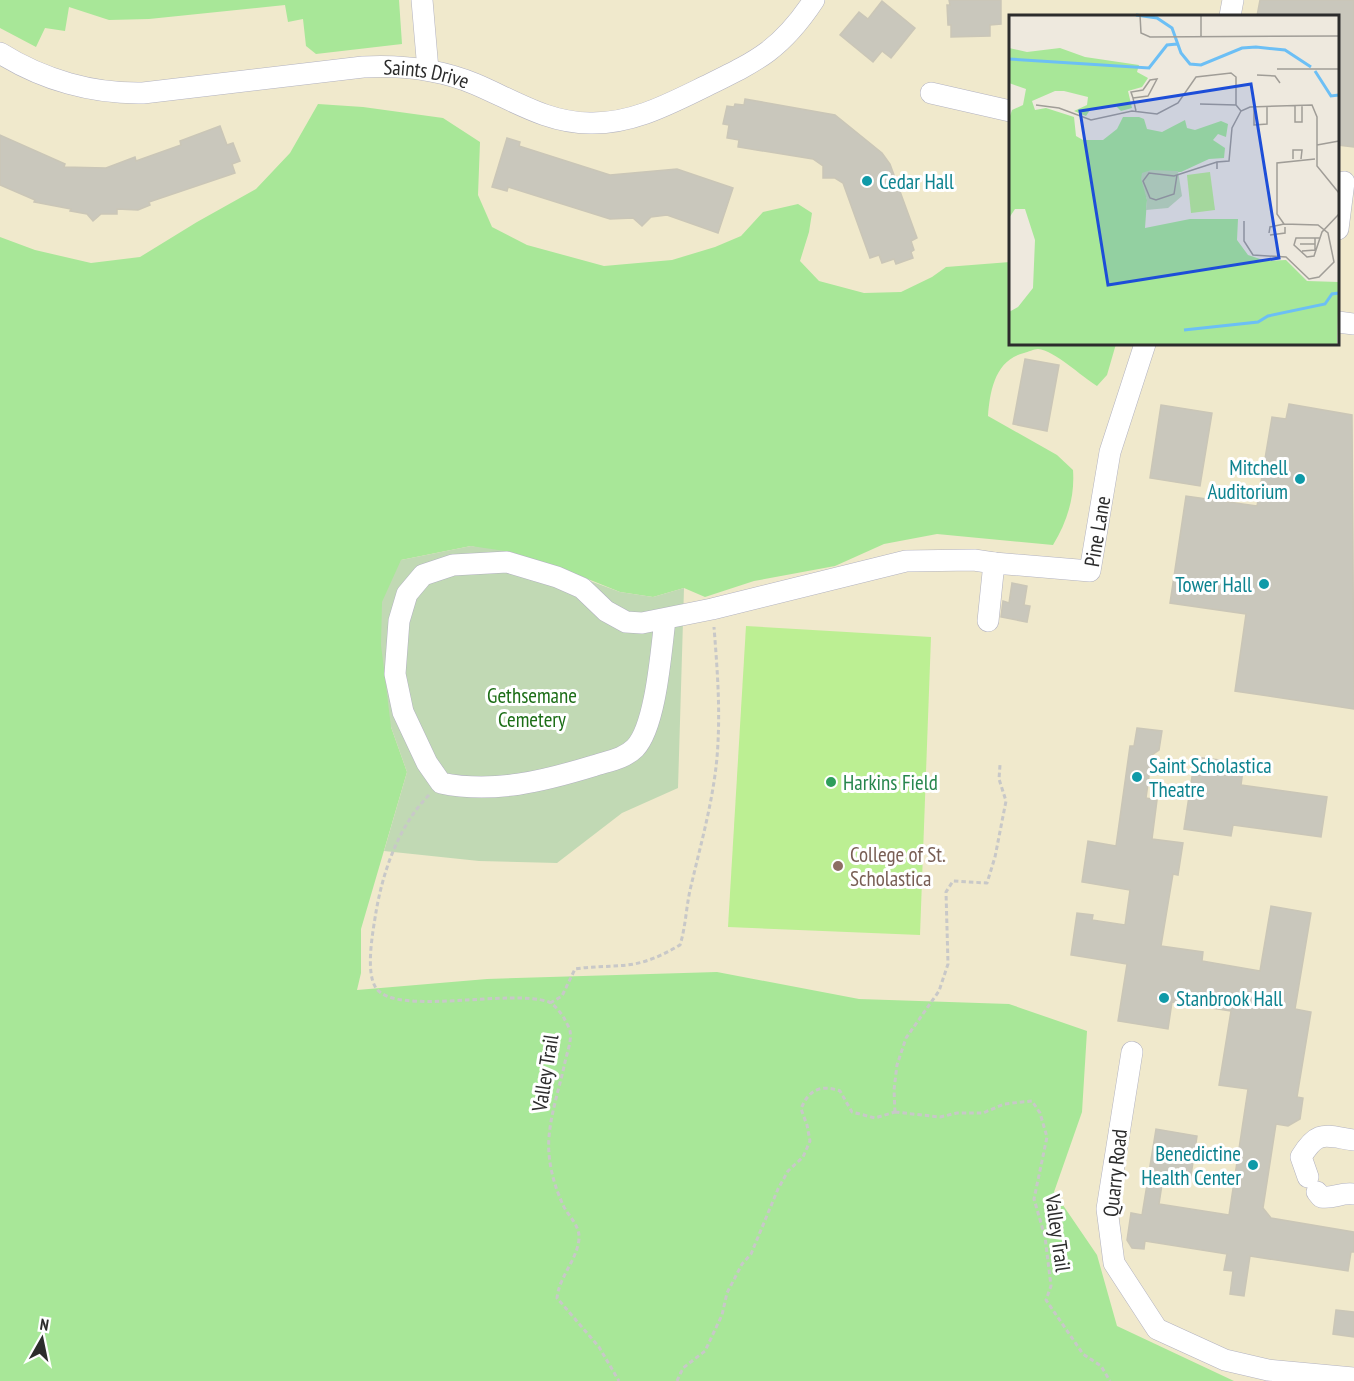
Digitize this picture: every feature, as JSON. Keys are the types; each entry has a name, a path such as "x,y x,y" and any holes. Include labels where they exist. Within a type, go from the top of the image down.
{"lane":[{"path":"422,0 428,70"},
{"name":"Saints Drive","path":"0,53 67,84 113,93 143,93 363,67 398,66 428,70 472,83 523,108 552,118 589,123 639,116 763,57 780,44 796,27 814,0"},
{"path":"1230,15 1233,0"},
{"path":"932,93 1009,111"},
{"path":"1339,223 1345,182"},
{"path":"1339,322 1354,324"},
{"name":"Pine Lane","path":"994,563 1090,571 1110,452 1145,345"},
{"path":"665,620 650,717 636,747 624,756 516,786 475,788 441,783 427,763 403,712 396,674 399,621 406,594 423,575 453,565 507,562 557,577 582,588 606,611 626,622 642,623 712,609 906,561 974,560 994,563 988,621"},
{"name":"Quarry Road","path":"1132,1052 1107,1209 1114,1263 1157,1329 1225,1360 1318,1378 1354,1378"},
{"path":"1354,1140 1322,1136 1310,1142 1301,1157 1321,1197 1332,1198 1343,1192 1354,1194"}],"path":[{"path":"550,1003 562,996 575,969 628,965 650,960 680,945 714,781 718,744 719,690 712,609"},
{"path":"677,1381 683,1368 705,1352 722,1315 727,1293 742,1264 751,1254 778,1189 788,1171 804,1157 810,1141 801,1109 805,1098 819,1087 831,1087 840,1091 852,1112 876,1118 895,1112 894,1090 897,1065 906,1038 939,991 948,964 946,892 953,881 987,883 995,857 1006,801 999,780 1000,765"},
{"name":"Valley Trail","path":"441,783 417,806 400,835 381,885 371,939 372,979 377,989 387,998 415,1002 495,997 550,1003 563,1017 570,1032 549,1136 549,1159 557,1191 565,1209 576,1224 579,1239 558,1287 557,1298 598,1347 619,1381"},
{"name":"Valley Trail","path":"895,1112 940,1117 957,1113 983,1113 1004,1104 1032,1101 1040,1113 1047,1137 1034,1199 1045,1237 1050,1286 1046,1300 1083,1354 1101,1366 1110,1381"}],"shaded area":[{"name":"College of St. Scholastica","path":"0,0 1354,0 1354,1381 237,1381 0,351"}],"green space":[{"path":"0,0 399,0 402,44 316,54 306,46 303,19 288,22 285,5 149,19 109,20 69,7 65,31 45,28 36,47 0,28"},
{"path":"318,104 363,107 443,118 480,142 478,195 492,227 527,245 604,266 672,260 715,247 741,236 763,212 798,204 812,213 800,261 819,281 864,293 901,292 932,277 946,267 1009,262 1009,345 1116,345 1107,375 1097,386 1060,359 1038,349 1006,362 1000,369 993,387 988,416 1057,455 1073,470 1073,490 1069,509 1053,545 937,534 884,544 835,566 754,581 705,597 684,588 653,597 620,592 563,569 471,546 401,560 391,727 407,772 361,929 361,973 357,990 487,979 717,972 859,999 1009,1004 1087,1031 1082,1112 1054,1192 1097,1255 1117,1326 1234,1381 0,1381 0,237 35,250 91,263 140,257 256,189 290,153"},
{"name":"Gethsemane Cemetery","path":"471,546 512,552 620,592 653,597 684,588 678,788 622,813 557,863 479,861 384,851 407,772 391,727 381,645 382,602 401,560"},
{"name":"Harkins Field","path":"746,626 931,637 920,935 728,927"}],"building":[{"path":"949,0 1001,0 1001,24 990,25 990,36 951,37 951,25 948,25"},
{"path":"1260,0 1354,0 1354,147 1339,145 1339,15 1257,15"},
{"path":"882,1 915,28 891,58 882,51 873,62 840,35 859,12 868,19"},
{"name":"Cedar Hall","path":"745,99 835,115 882,153 890,164 917,238 911,241 914,250 911,252 913,258 896,264 894,259 882,263 879,255 870,258 843,183 835,178 823,178 823,166 813,159 738,147 739,140 727,138 729,125 723,124 727,106 744,105"},
{"path":"220,126 227,145 233,143 240,161 232,164 235,173 149,202 150,205 138,210 117,209 117,214 101,214 93,221 87,214 34,202 35,200 0,185 0,135 65,164 64,167 106,168 135,157 136,161 181,145 180,141"},
{"path":"507,138 520,142 519,146 610,175 677,169 733,188 718,233 667,215 651,217 642,226 633,218 610,219 508,187 507,191 492,187"},
{"path":"1025,359 1059,365 1047,431 1013,424"},
{"name":"Tower Hall","path":"1289,404 1352,415 1354,709 1235,691 1246,614 1170,603 1186,496 1257,506 1272,417 1286,419"},
{"path":"1161,405 1212,413 1200,486 1150,478"},
{"path":"1012,583 1027,586 1024,605 1030,606 1027,622 1001,617 1003,601 1009,603"},
{"path":"1137,728 1162,731 1159,750 1152,755 1146,798 1157,800 1152,839 1183,843 1178,875 1173,874 1161,946 1203,952 1202,961 1260,971 1271,906 1311,913 1295,1009 1311,1012 1297,1097 1303,1098 1300,1119 1288,1126 1276,1124 1263,1208 1271,1218 1354,1232 1354,1252 1351,1252 1348,1271 1250,1256 1244,1296 1230,1294 1233,1271 1224,1270 1227,1254 1145,1241 1144,1249 1132,1248 1127,1240 1131,1213 1142,1215 1156,1129 1197,1136 1190,1182 1163,1178 1159,1204 1229,1215 1248,1089 1219,1085 1231,1011 1172,1002 1168,1029 1118,1021 1127,964 1071,955 1077,913 1093,915 1092,920 1125,925 1130,890 1082,882 1088,841 1116,846 1130,746 1134,746"},
{"path":"1195,757 1244,763 1241,785 1327,797 1321,837 1233,825 1231,836 1184,829"},
{"path":"1336,1310 1354,1312 1354,1337 1333,1334"}],"place":[{"name":"Cedar Hall","path":"867,181"},
{"name":"Mitchell Auditorium","path":"1300,479"},
{"name":"Tower Hall","path":"1264,584"},
{"name":"Saint Scholastica Theatre","path":"1137,777"},
{"name":"Harkins Field","path":"831,782"},
{"name":"College of St. Scholastica","path":"838,866"},
{"name":"Stanbrook Hall","path":"1164,998"},
{"name":"Benedictine Health Center","path":"1253,1165"}]}
